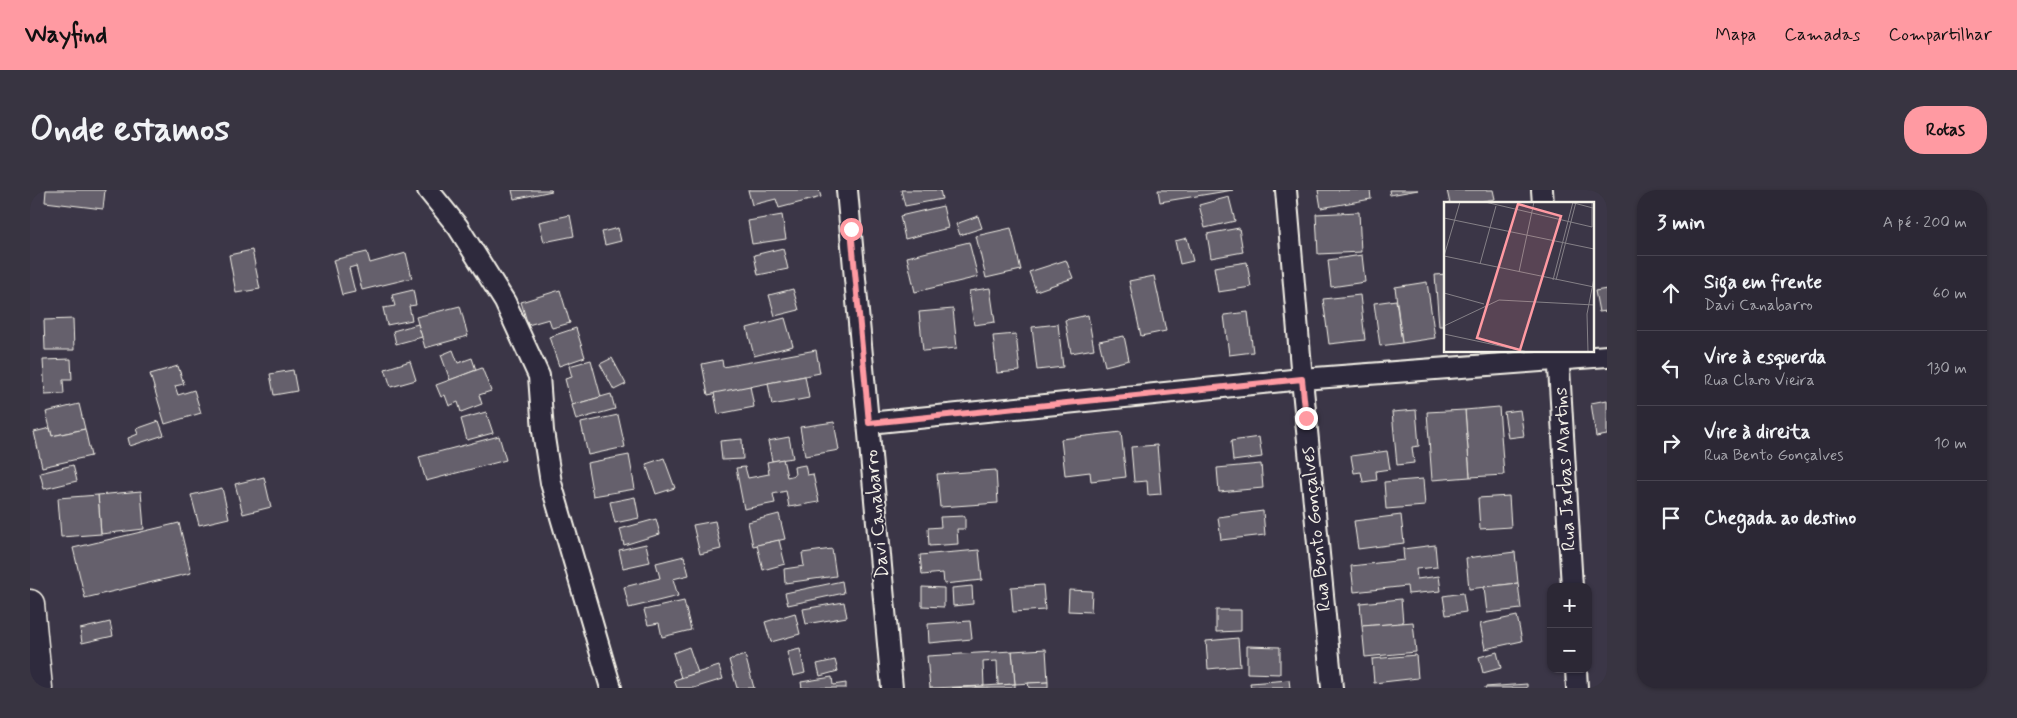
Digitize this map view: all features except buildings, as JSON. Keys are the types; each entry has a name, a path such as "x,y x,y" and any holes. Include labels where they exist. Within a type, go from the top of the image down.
{"street":[{"path":"428,190 458,227 505,302 539,376 543,431 551,483 611,688"},
{"name":"Davi Canabarro","path":"847,190 892,688"},
{"name":"Rua Bento Gonçalves","path":"1286,190 1332,688"},
{"path":"869,423 1302,379 1559,356 1607,356"},
{"name":"Rua Jarbas Martins","path":"1559,356 1572,583"},
{"path":"30,604 38,688"},
{"path":"1576,673 1578,688"}],"route":[{"path":"851,229 869,423 1302,379 1306,418"}]}
